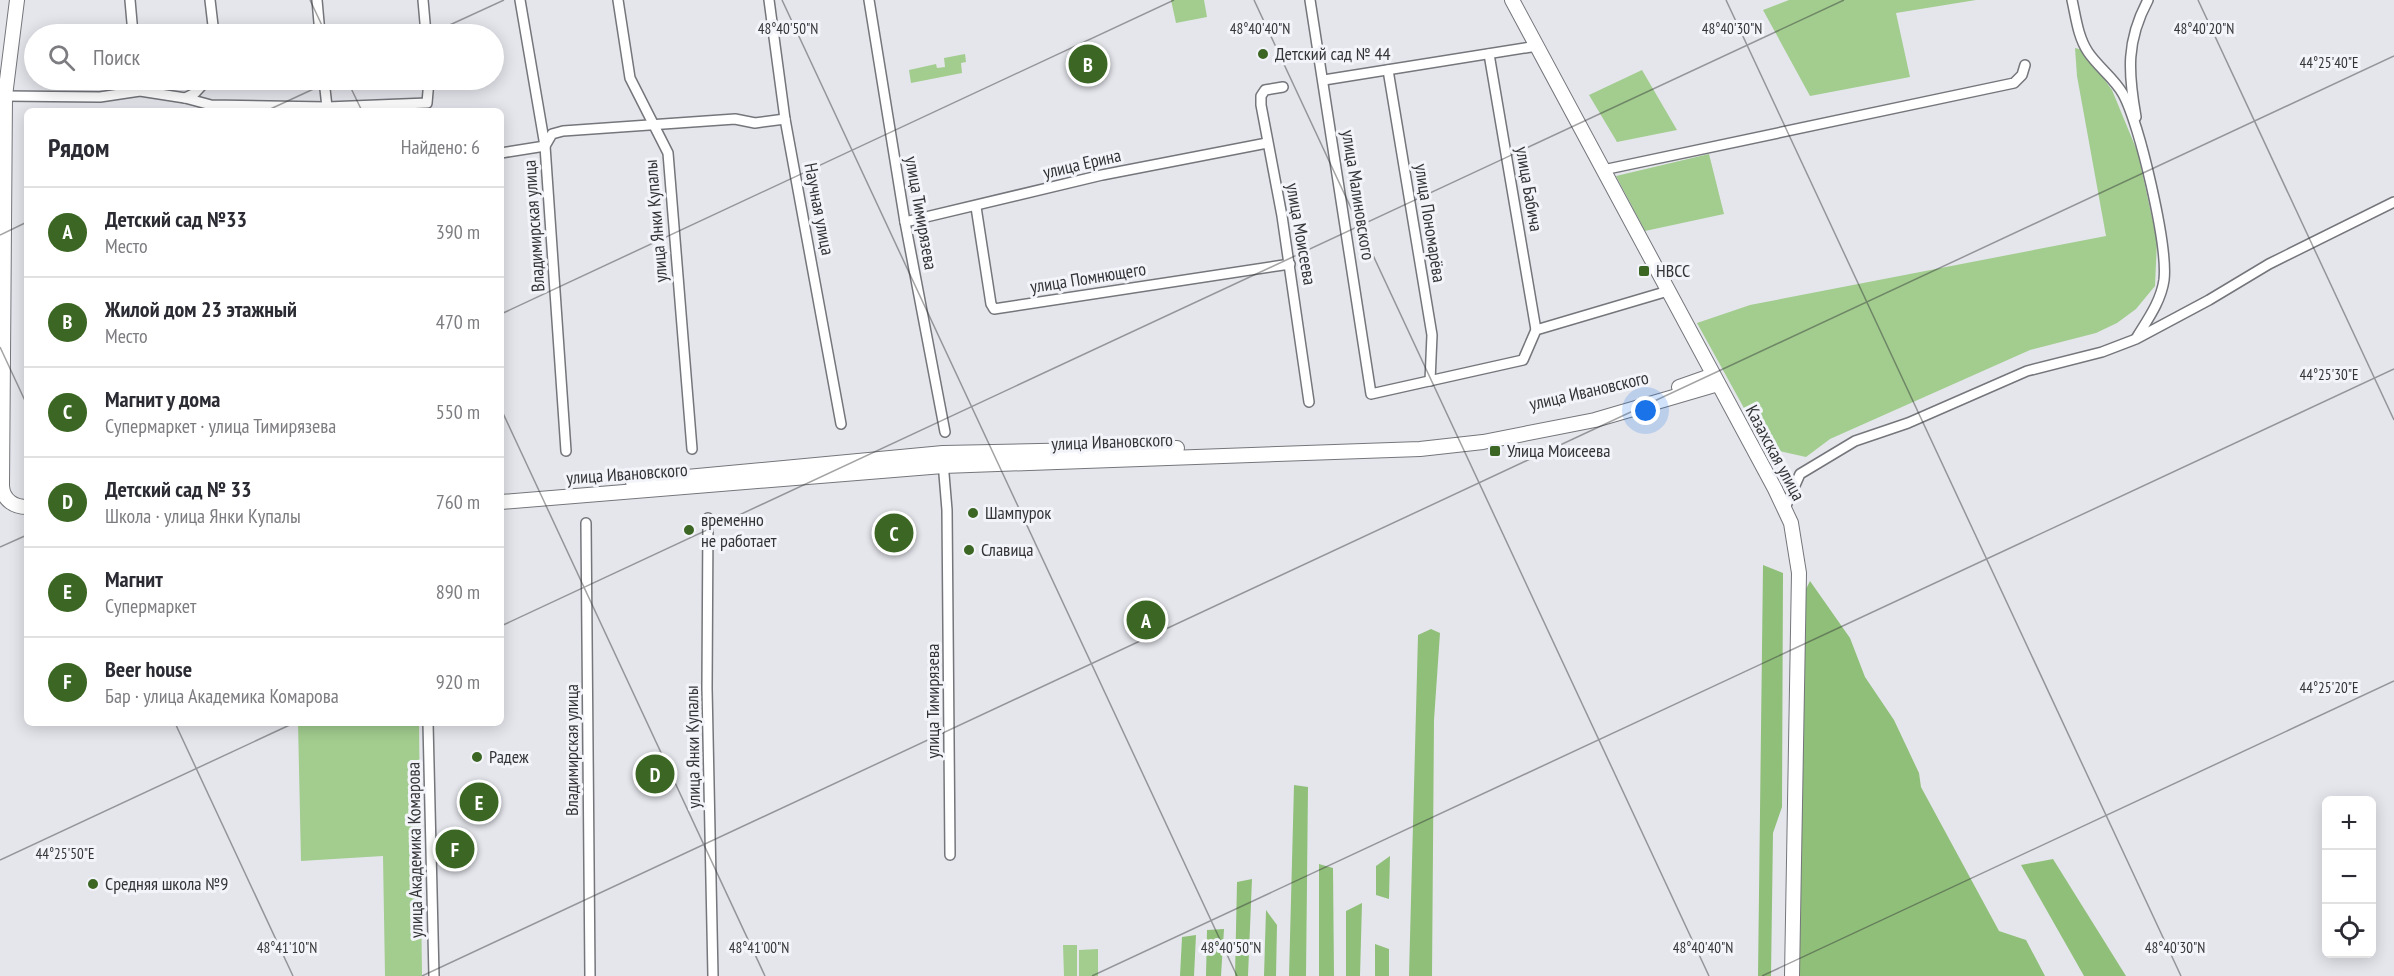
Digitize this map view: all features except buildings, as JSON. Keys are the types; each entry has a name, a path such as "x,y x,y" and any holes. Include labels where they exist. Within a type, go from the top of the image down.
{"street":[{"path":"17,0 5,96 2,486 3,494 20,504"},
{"path":"130,0 133,24"},
{"path":"210,0 213,24"},
{"path":"317,0 319,24"},
{"path":"423,0 425,24"},
{"name":"Владимирская улица","path":"520,0 545,146 566,451"},
{"name":"улица Янки Купалы","path":"618,0 630,78 668,153 692,449"},
{"name":"Научная улица","path":"769,0 785,119 842,424"},
{"name":"улица Тимирязева","path":"869,0 905,222 945,432"},
{"name":"улица Малиновского","path":"1310,0 1371,394 1431,381"},
{"name":"Казахская улица","path":"1512,0 1785,508 1794,537 1799,573 1792,976"},
{"path":"2072,0 2081,39 2089,53 2115,81 2124,96 2142,152"},
{"path":"2136,339 2159,300 2164,280 2164,255 2130,85 2131,55 2136,22 2148,0"},
{"path":"1324,80 1537,46"},
{"name":"улица Бабича","path":"1489,54 1536,330"},
{"path":"1603,170 2014,83 2022,75 2025,65"},
{"name":"улица Пономарёва","path":"1388,70 1432,335 1431,381"},
{"name":"улица Моисеева","path":"1282,87 1265,90 1261,96 1267,143 1290,264 1309,402"},
{"path":"185,98 198,90"},
{"path":"325,90 327,106"},
{"path":"5,96 100,97 140,92 185,98 211,105 327,106 427,102 428,90"},
{"path":"504,153 545,146 552,134 563,131 735,119 755,123 785,119"},
{"name":"улица Ерина","path":"905,222 976,207 1102,175 1267,143"},
{"path":"1785,508 1800,474 1855,441 1908,423 2027,371 2102,351 2136,339 2209,300 2269,264 2394,202"},
{"name":"улица Помнющего","path":"976,207 991,304 994,309 1290,264"},
{"path":"1431,381 1523,360 1536,330 1668,291"},
{"name":"улица Ивановского","path":"504,494 943,460 1444,446 1483,442 1595,420 1716,380"},
{"name":"улица Тимирязева","path":"943,460 947,510 950,855"},
{"name":"улица Ивановского","path":"504,502 943,460"},
{"name":"улица Янки Купалы","path":"708,518 708,688 713,976"},
{"name":"Владимирская улица","path":"585,523 590,976"},
{"name":"улица Академика Комарова","path":"429,726 434,976"}],"green space":[{"path":"1171,0 1204,0 1207,17 1176,23"},
{"path":"1789,0 1976,0 1896,13 1910,77 1810,96 1763,10"},
{"path":"2075,48 2083,50 2112,90 2138,153 2157,241 2155,286 2136,309 2117,323 2096,333 2030,350 1830,439 1806,457 1766,448 1697,323 1750,305 2106,236 2077,76"},
{"path":"965,54 966,62 961,63 962,73 911,83 909,70 936,64 937,68 945,67 944,58"},
{"path":"1642,70 1677,130 1617,142 1589,95"},
{"path":"1709,154 1724,214 1645,231 1616,176"},
{"path":"1763,565 1783,573 1782,807 1773,833 1771,976 1758,976"},
{"path":"1810,581 1850,638 1865,677 1894,720 1919,773 1921,787 1999,931 2026,940 2045,976 1798,976 1803,595"},
{"path":"1431,629 1440,633 1434,720 1432,976 1409,976 1418,635"},
{"path":"298,726 419,726 422,976 385,976 383,856 301,861"},
{"path":"1294,785 1308,787 1306,976 1289,976"},
{"path":"1390,856 1389,899 1376,895 1376,866"},
{"path":"2053,859 2126,976 2084,976 2021,865"},
{"path":"1319,864 1333,868 1334,976 1319,976"},
{"path":"1252,879 1248,976 1235,976 1237,882"},
{"path":"1362,903 1360,976 1346,976 1346,911"},
{"path":"1266,910 1277,925 1276,976 1264,976"},
{"path":"1224,929 1221,976 1206,976 1207,930"},
{"path":"1196,935 1194,976 1180,976 1182,937"},
{"path":"1375,944 1389,949 1389,976 1375,976"},
{"path":"1063,945 1077,945 1077,976 1064,976"},
{"path":"1098,949 1098,976 1079,976 1079,950"}],"place":[{"name":"Детский сад № 44","path":"1263,54"},
{"name":"Жилой дом 23 этажный","path":"1088,64"},
{"name":"НВСС","path":"1644,271"},
{"name":"Улица Моисеева","path":"1495,451"},
{"name":"Шампурок","path":"973,513"},
{"name":"временно не работает","path":"689,530"},
{"name":"Магнит у дома","path":"894,533"},
{"name":"Славица","path":"969,550"},
{"name":"Детский сад №33","path":"1146,620"},
{"name":"Радеж","path":"477,757"},
{"name":"Детский сад № 33","path":"655,774"},
{"name":"Магнит","path":"479,802"},
{"name":"Beer house","path":"455,849"},
{"name":"Средняя школа №9","path":"93,884"}]}
